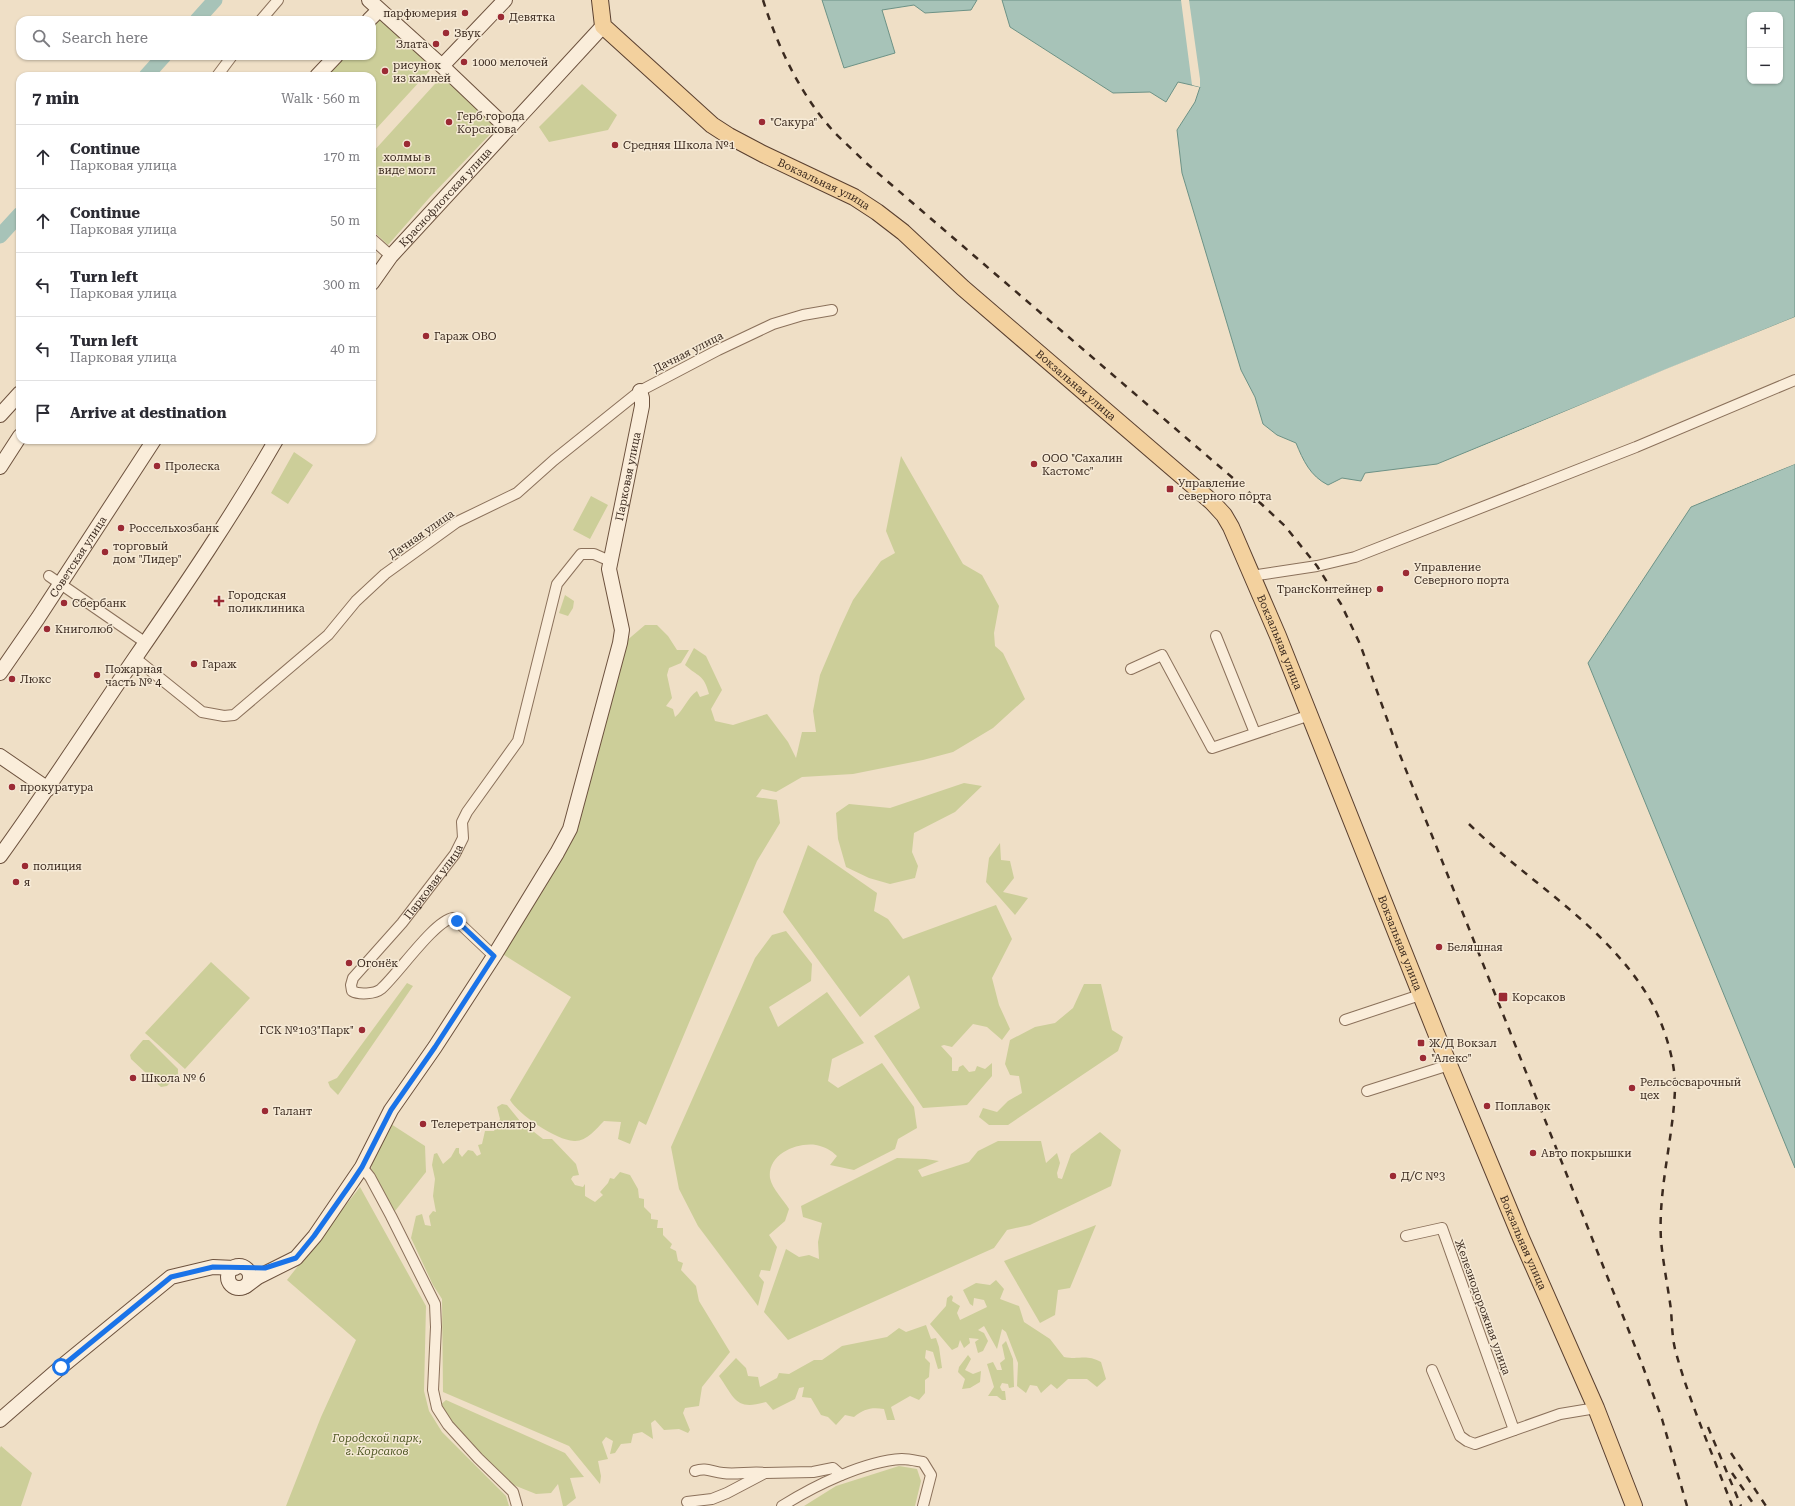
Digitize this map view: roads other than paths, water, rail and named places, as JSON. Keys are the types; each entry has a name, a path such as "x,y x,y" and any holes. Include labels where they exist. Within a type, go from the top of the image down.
{"main road":[{"path":"600,0 603,26"},
{"name":"Вокзальная улица","path":"603,26 712,125 763,154 854,197 903,232 963,288 1212,502 1224,515 1231,527 1278,636 1449,1065 1521,1238 1596,1408 1634,1506"}],"street":[{"path":"264,16 278,0"},
{"path":"369,0 442,66 508,129"},
{"path":"442,66 505,0"},
{"path":"373,16 379,10"},
{"name":"Краснофлотская улица","path":"376,277 391,256 603,26"},
{"path":"220,72 229,60"},
{"path":"321,72 332,60"},
{"path":"376,243 391,256"},
{"name":"Дачная улица","path":"135,658 202,712 224,716 234,715 328,635 356,601 385,574 457,522 517,493 554,460 640,391 718,350 773,324 803,315 832,310"},
{"path":"1251,576 1317,566 1361,554 1636,447 1795,380"},
{"name":"Парковая улица","path":"246,1286 258,1277 296,1258 314,1236 362,1167 391,1110 435,1047 494,956 570,829 582,788 622,630 609,569 642,406 640,391"},
{"path":"0,415 16,397"},
{"path":"0,467 16,442"},
{"name":"Советская улица","path":"0,673 151,444"},
{"path":"0,856 48,789 146,643 244,494 274,444"},
{"name":"Парковая улица","path":"494,956 453,918 442,923 380,990 362,993 352,991 351,985 353,978 402,923 455,854 463,838 462,822 467,812 518,741 557,584 581,554 594,554 610,561"},
{"path":"49,576 146,643"},
{"path":"1216,636 1255,733"},
{"path":"1131,669 1162,655 1212,748 1310,715"},
{"path":"0,756 48,789"},
{"path":"1345,1020 1420,994"},
{"path":"1367,1091 1449,1065"},
{"path":"362,1167 370,1177 391,1216 434,1304 436,1327 433,1390 437,1408 448,1424 478,1458 513,1492 517,1506"},
{"name":"Железнодорожная улица","path":"1406,1236 1442,1228 1514,1430"},
{"path":"0,1420 61,1367 171,1277 213,1267 265,1268 296,1258"},
{"path":"187,1272 210,1272 219,1275 236,1288 246,1286 250,1277 246,1268 238,1267 230,1272 230,1283"},
{"path":"1432,1370 1460,1436 1475,1444 1485,1442 1560,1414 1596,1408"},
{"path":"782,1506 841,1475 885,1461 904,1459 923,1462 931,1475 923,1506"},
{"path":"695,1471 701,1469 711,1469 724,1474 755,1471 765,1473 813,1472 833,1468 841,1475"},
{"path":"687,1502 712,1499 727,1494 765,1473"}],"waterway":[{"path":"201,16 215,0"},
{"path":"150,72 160,60"},
{"path":"0,236 16,218"}],"railway":[{"path":"763,0 776,36 792,72 812,105 836,134 865,162 1241,485 1285,526 1317,566 1341,604 1360,644 1400,755 1642,1364 1662,1419 1687,1506"},
{"path":"1469,824 1491,845 1563,904 1608,945 1628,968 1646,993 1657,1014 1667,1040 1675,1078 1674,1108 1664,1183 1661,1221 1661,1240 1671,1310 1673,1339 1687,1389 1732,1506"},
{"path":"1708,1427 1741,1506"},
{"path":"1731,1453 1766,1506"},
{"path":"1732,1473 1755,1506"}],"place":[{"name":"парфюмерия","path":"465,13"},
{"name":"Девятка","path":"501,17"},
{"name":"Звук","path":"446,33"},
{"name":"Злата","path":"436,44"},
{"name":"1000 мелочей","path":"464,62"},
{"name":"рисунок из камней","path":"385,71"},
{"name":"Герб города Корсакова","path":"449,122"},
{"name":"\"Сакура\"","path":"762,122"},
{"name":"холмы в виде могл","path":"407,144"},
{"name":"Средняя Школа №1","path":"615,145"},
{"name":"Гараж ОВО","path":"426,336"},
{"name":"ООО \"Сахалин Кастомс\"","path":"1034,464"},
{"name":"Пролеска","path":"157,466"},
{"name":"Управление северного порта","path":"1170,489"},
{"name":"Россельхозбанк","path":"121,528"},
{"name":"торговый дом \"Лидер\"","path":"105,552"},
{"name":"Управление Северного порта","path":"1406,573"},
{"name":"ТрансКонтейнер","path":"1380,589"},
{"name":"Городская поликлиника","path":"219,601"},
{"name":"Сбербанк","path":"64,603"},
{"name":"Книголюб","path":"47,629"},
{"name":"Гараж","path":"194,664"},
{"name":"Пожарная часть № 4","path":"97,675"},
{"name":"Люкс","path":"12,679"},
{"name":"прокуратура","path":"12,787"},
{"name":"полиция","path":"25,866"},
{"name":"я","path":"16,882"},
{"name":"Беляшная","path":"1439,947"},
{"name":"Огонёк","path":"349,963"},
{"name":"Корсаков","path":"1503,997"},
{"name":"ГСК №103\"Парк\"","path":"362,1030"},
{"name":"Ж/Д Вокзал","path":"1421,1043"},
{"name":"\"Алекс\"","path":"1423,1058"},
{"name":"Школа № 6","path":"133,1078"},
{"name":"Рельсосварочный цех","path":"1632,1088"},
{"name":"Поплавок","path":"1487,1106"},
{"name":"Талант","path":"265,1111"},
{"name":"Телеретранслятор","path":"423,1124"},
{"name":"Авто покрышки","path":"1533,1153"},
{"name":"Д/С №3","path":"1393,1176"}],"park label":[{"name":"Городской парк, г. Корсаков","path":"377,1444"}]}
